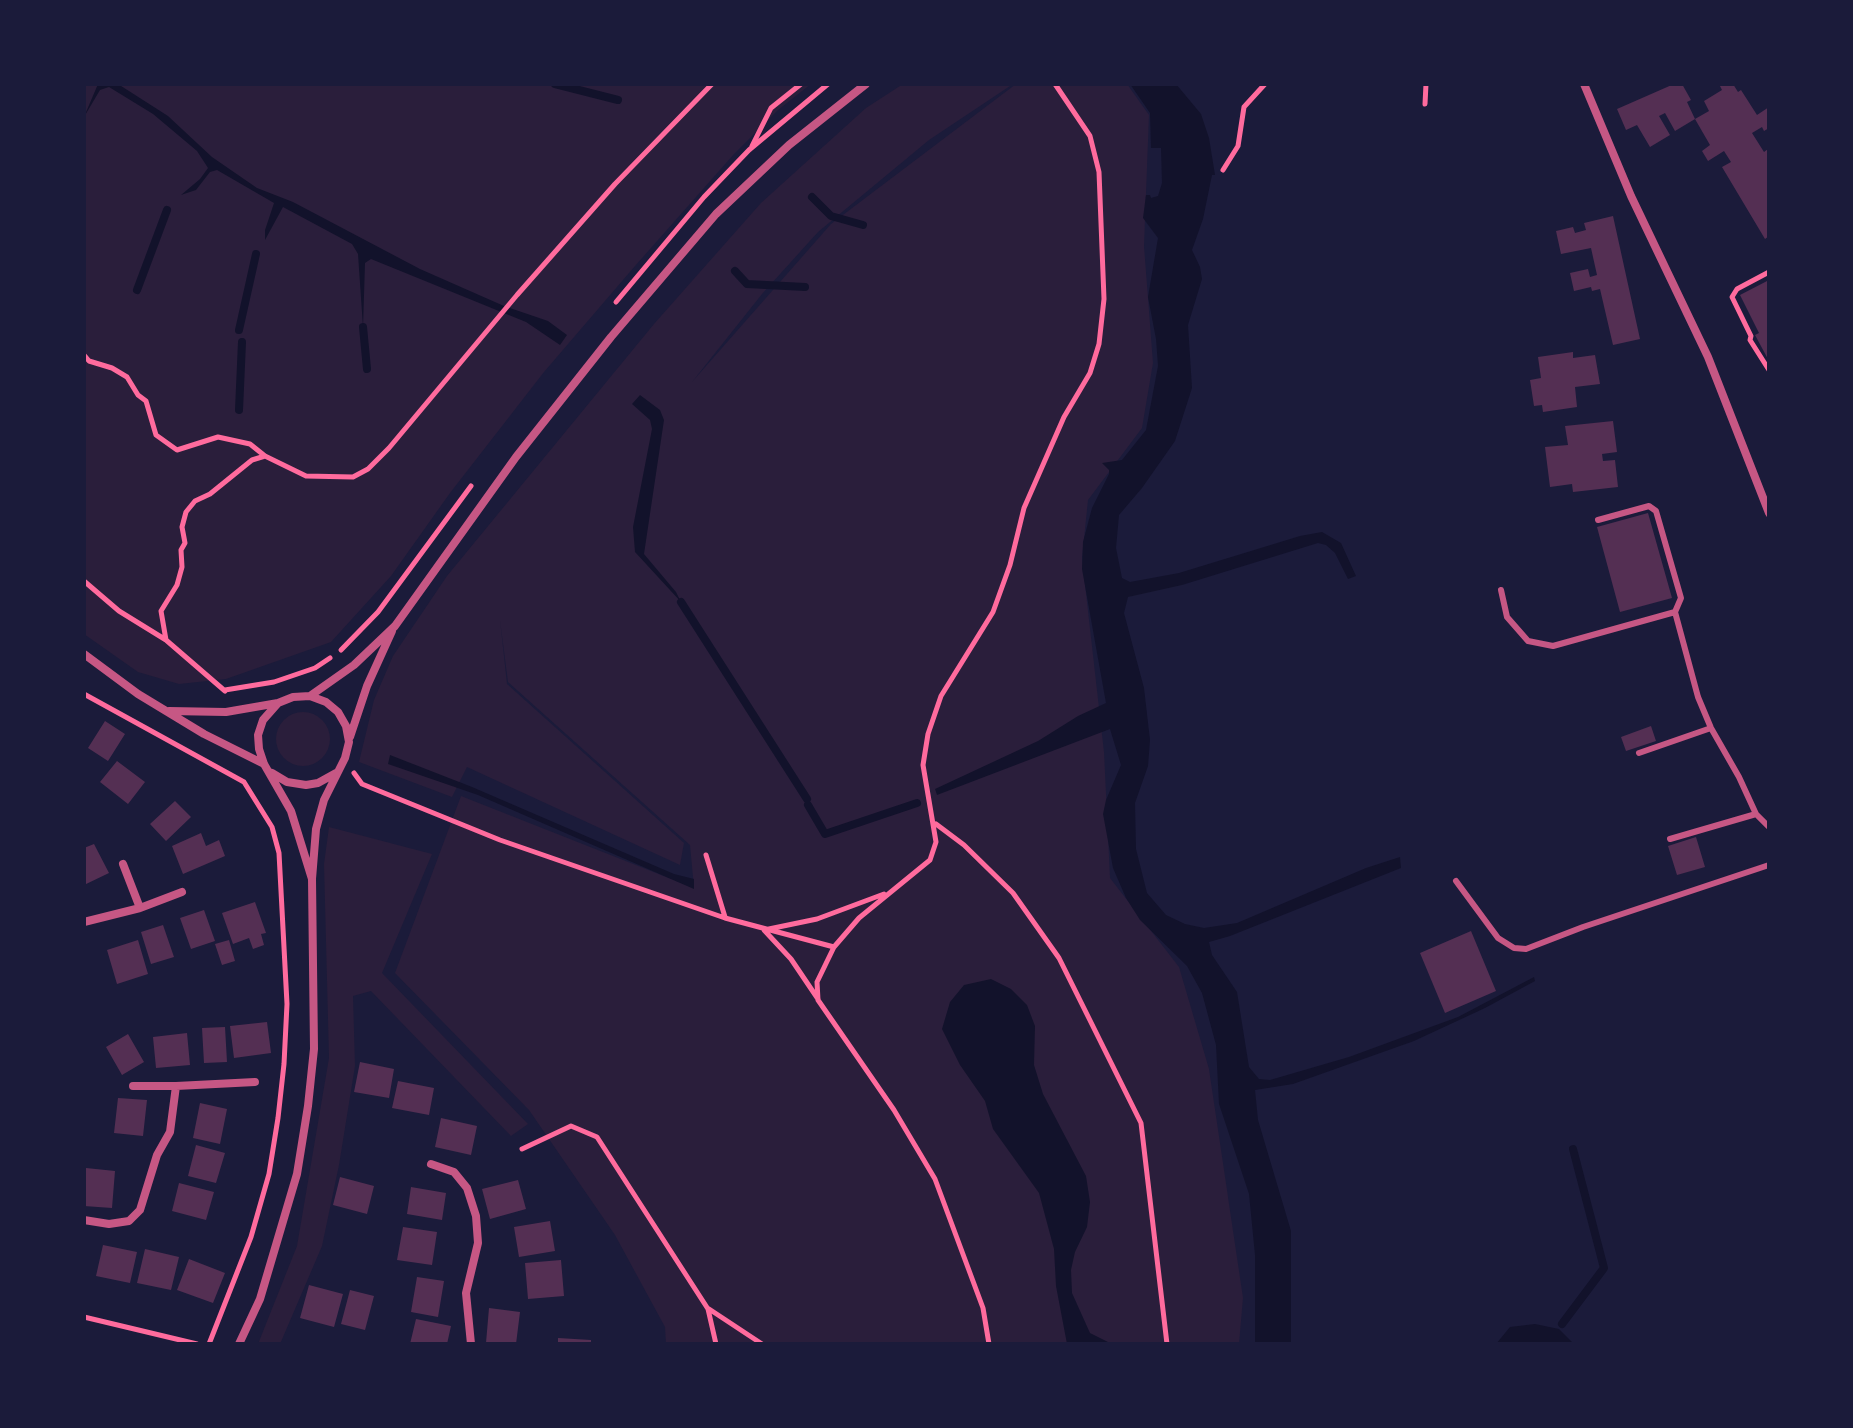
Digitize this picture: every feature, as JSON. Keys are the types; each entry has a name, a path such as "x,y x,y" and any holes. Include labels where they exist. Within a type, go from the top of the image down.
{"street":[{"path":"239,1344 260,1299 293,1188 308,1106 314,1049 312,879 316,829 324,800 345,758 367,686 395,626 516,457 664,273 716,214 789,145 866,84"},
{"path":"1584,84 1631,196 1708,357 1769,513"},
{"path":"310,696 354,665 395,626"},
{"path":"84,654 138,694 204,734 264,764"},
{"path":"168,711 226,712 310,696 326,702 338,712 346,726 349,742"},
{"path":"278,703 263,720 258,735 259,749 264,764 291,811 312,879"},
{"path":"271,773 287,782 306,785 318,783 336,773"},
{"path":"123,864 140,908"},
{"path":"84,922 140,908 182,892"},
{"path":"133,1086 255,1082"},
{"path":"84,1220 109,1224 129,1221 140,1210 157,1155 170,1132 176,1086"},
{"path":"431,1164 454,1172 467,1188 476,1216 478,1243 466,1293 471,1344"}],"lane":[{"path":"1598,520 1649,506 1656,511 1681,598 1675,612 1698,697 1756,814 1769,827"},
{"path":"1501,590 1507,617 1528,641 1553,646 1675,612"},
{"path":"1639,753 1711,728"},
{"path":"1670,839 1756,814"},
{"path":"1456,881 1498,938 1514,948 1526,949 1769,865"}],"path":[{"path":"749,150 771,108 801,84"},
{"path":"818,1000 817,982 834,947 859,918 930,860 936,842 923,765 928,734 941,696 993,612 1010,565 1024,508 1047,451 1090,373 1099,344 1104,299 1099,172 1090,136 1055,84"},
{"path":"1223,170 1238,146 1244,107 1265,84"},
{"path":"1425,104 1426,84"},
{"path":"84,355 89,361 112,368 127,377 138,395 146,401 156,435 177,450 218,437 250,444 265,456 306,476 353,477 368,469 389,448 615,184 711,85"},
{"path":"1769,272 1737,289 1732,297 1751,336 1750,340 1769,370"},
{"path":"166,640 161,611 177,585 182,567 181,550 185,543 182,527 186,512 195,501 210,494 252,460 265,456"},
{"path":"84,581 119,611 166,640 225,690"},
{"path":"84,694 244,782 272,827 279,853 287,1004 278,1118 269,1174 251,1237 209,1344"},
{"path":"345,758 362,784 500,840 725,918 834,947"},
{"path":"935,824 964,845 1013,893 1059,958 1141,1123 1167,1344"},
{"path":"706,855 725,918"},
{"path":"764,930 817,919 887,894"},
{"path":"764,930 791,959 894,1110 935,1179 983,1308 989,1344"},
{"path":"522,1149 571,1126 597,1137 708,1309 716,1344"},
{"path":"708,1309 762,1344"},
{"path":"84,1317 177,1342 197,1344"}],"shaded area":[{"path":"84,84 811,84 778,110 734,154 635,266 544,372 450,493 391,576 331,642 226,679 179,684 138,672 84,634"},
{"path":"98,84 118,84 168,116 212,157 257,188 293,202 420,269 504,306 548,321 567,335 560,345 526,322 371,259 365,263 363,327 358,254 352,244 283,207 265,240 274,203 217,170 210,172 196,190 181,195 208,168 197,151 153,114 109,87 100,90 84,117"},
{"path":"903,84 1013,84 929,140 818,232 762,294 692,382 831,224 1016,84 1127,84 1149,115 1144,246 1153,363 1142,428 1088,500 1082,558 1104,752 1110,878 1179,967 1209,1069 1243,1298 1239,1344 666,1344 665,1327 615,1235 529,1110 395,973 461,796 694,888 690,845 508,682 500,620 507,684 684,843 680,865 467,767 452,797 359,762 374,700 393,656 447,576 654,324 761,203 866,108"},
{"path":"1130,84 1176,84 1201,114 1209,138 1215,175 1212,175 1203,219 1192,250 1202,279 1188,325 1192,388 1175,441 1119,515 1116,548 1122,578 1130,582 1179,573 1322,532 1341,543 1356,576 1348,579 1335,553 1318,543 1182,585 1128,597 1124,613 1144,688 1150,740 1148,766 1135,803 1136,849 1147,893 1166,915 1204,928 1237,923 1366,868 1400,857 1401,868 1209,942 1212,955 1237,992 1249,1067 1259,1079 1270,1080 1349,1057 1458,1017 1534,977 1535,981 1414,1041 1293,1084 1255,1090 1258,1120 1291,1231 1291,1344 1255,1344 1255,1255 1249,1194 1219,1104 1216,1045 1202,993 1187,966 1140,920 1113,868 1103,814 1121,765 1110,729 937,795 935,789 1038,741 1106,703 1082,569 1083,542 1092,508 1109,474 1102,463 1122,460 1146,430 1158,366 1148,297 1158,238 1143,218 1146,195 1151,198 1158,196 1162,183 1161,148 1151,148 1150,113"},
{"path":"640,395 660,410 664,420 644,554 681,602 635,552 633,527 652,429 650,420 632,404"},
{"path":"303,712 322,720 330,739 322,758 303,766 284,758 276,739 284,720"},
{"path":"390,755 674,874 694,879 694,889 478,795 388,764"},
{"path":"329,827 432,854 382,973 528,1124 511,1136 371,991 353,996 355,1066 322,1246 280,1344 258,1344 297,1246 329,1058 324,864"},
{"path":"991,979 1011,989 1027,1005 1035,1026 1034,1065 1043,1094 1086,1176 1090,1202 1087,1227 1075,1252 1071,1270 1072,1293 1090,1333 1112,1344 1067,1344 1056,1286 1054,1249 1039,1193 993,1129 985,1101 960,1065 942,1029 950,1002 964,985"},
{"path":"1535,1324 1559,1329 1574,1344 1496,1344 1510,1327"}],"building":[{"path":"1674,84 1682,84 1691,100 1687,102 1695,119 1675,131 1665,113 1659,116 1670,135 1650,147 1637,125 1626,130 1617,109"},
{"path":"1719,84 1733,84 1738,92 1741,90 1757,115 1769,107 1769,128 1764,131 1762,127 1752,133 1764,152 1768,149 1769,152 1769,236 1765,239 1722,167 1731,162 1724,151 1708,161 1702,151 1710,145 1695,119 1709,111 1704,101 1722,90"},
{"path":"1613,216 1640,339 1613,345 1600,289 1592,291 1591,287 1574,291 1570,273 1588,269 1590,277 1597,275 1591,248 1561,254 1556,231 1573,227 1575,233 1586,230 1584,223"},
{"path":"1769,280 1769,361 1740,295"},
{"path":"1573,352 1573,358 1595,355 1600,384 1575,387 1577,407 1543,412 1542,405 1534,406 1530,380 1541,378 1538,357"},
{"path":"1613,421 1617,452 1602,454 1603,461 1615,460 1618,487 1573,492 1572,484 1550,487 1545,447 1568,445 1565,426"},
{"path":"1648,513 1672,598 1620,612 1597,527"},
{"path":"105,721 125,734 108,761 88,748"},
{"path":"1651,726 1656,741 1626,751 1621,737"},
{"path":"117,761 145,782 128,804 100,782"},
{"path":"175,801 191,817 166,841 150,824"},
{"path":"201,833 206,846 219,840 225,856 183,874 172,846"},
{"path":"1696,837 1705,867 1677,875 1668,846"},
{"path":"94,844 109,873 84,885 84,848"},
{"path":"255,902 266,933 261,934 264,945 253,949 249,938 233,944 222,913"},
{"path":"204,910 215,941 191,949 180,918"},
{"path":"163,925 174,957 151,964 141,932"},
{"path":"1471,931 1496,991 1445,1013 1420,953"},
{"path":"138,940 148,974 117,984 107,950"},
{"path":"229,940 235,961 222,965 215,944"},
{"path":"267,1022 271,1053 234,1058 230,1026"},
{"path":"225,1027 227,1062 204,1063 202,1028"},
{"path":"187,1033 190,1065 156,1068 153,1037"},
{"path":"128,1034 144,1062 122,1075 106,1047"},
{"path":"360,1062 394,1069 389,1098 354,1092"},
{"path":"398,1081 434,1088 429,1115 392,1108"},
{"path":"118,1098 147,1100 143,1136 114,1133"},
{"path":"200,1103 227,1109 220,1144 193,1138"},
{"path":"441,1118 477,1126 471,1155 435,1147"},
{"path":"196,1145 225,1153 216,1183 188,1176"},
{"path":"86,1168 115,1171 112,1208 84,1206"},
{"path":"340,1177 374,1186 367,1214 333,1205"},
{"path":"518,1180 526,1209 490,1219 482,1189"},
{"path":"179,1183 214,1192 206,1220 172,1211"},
{"path":"411,1187 446,1193 442,1220 407,1214"},
{"path":"550,1221 555,1251 519,1257 514,1227"},
{"path":"403,1227 437,1232 432,1265 397,1260"},
{"path":"103,1245 137,1252 130,1283 96,1276"},
{"path":"145,1249 179,1257 171,1290 137,1283"},
{"path":"189,1259 225,1273 213,1303 177,1290"},
{"path":"561,1260 564,1296 528,1299 525,1263"},
{"path":"417,1277 444,1281 438,1317 411,1312"},
{"path":"309,1285 343,1294 334,1327 300,1318"},
{"path":"350,1290 374,1296 365,1330 341,1324"},
{"path":"489,1308 520,1312 516,1344 486,1343"},
{"path":"416,1319 451,1326 447,1344 410,1344"},
{"path":"558,1338 591,1340 591,1344 558,1344"}],"waterway":[{"path":"555,84 618,100"},
{"path":"812,197 831,216 863,225"},
{"path":"137,290 167,210"},
{"path":"239,330 256,254"},
{"path":"735,271 747,284 805,287"},
{"path":"363,327 367,369"},
{"path":"239,410 242,342"},
{"path":"681,602 807,799"},
{"path":"808,805 825,834 917,803"},
{"path":"1562,1324 1604,1268 1573,1149"}]}
